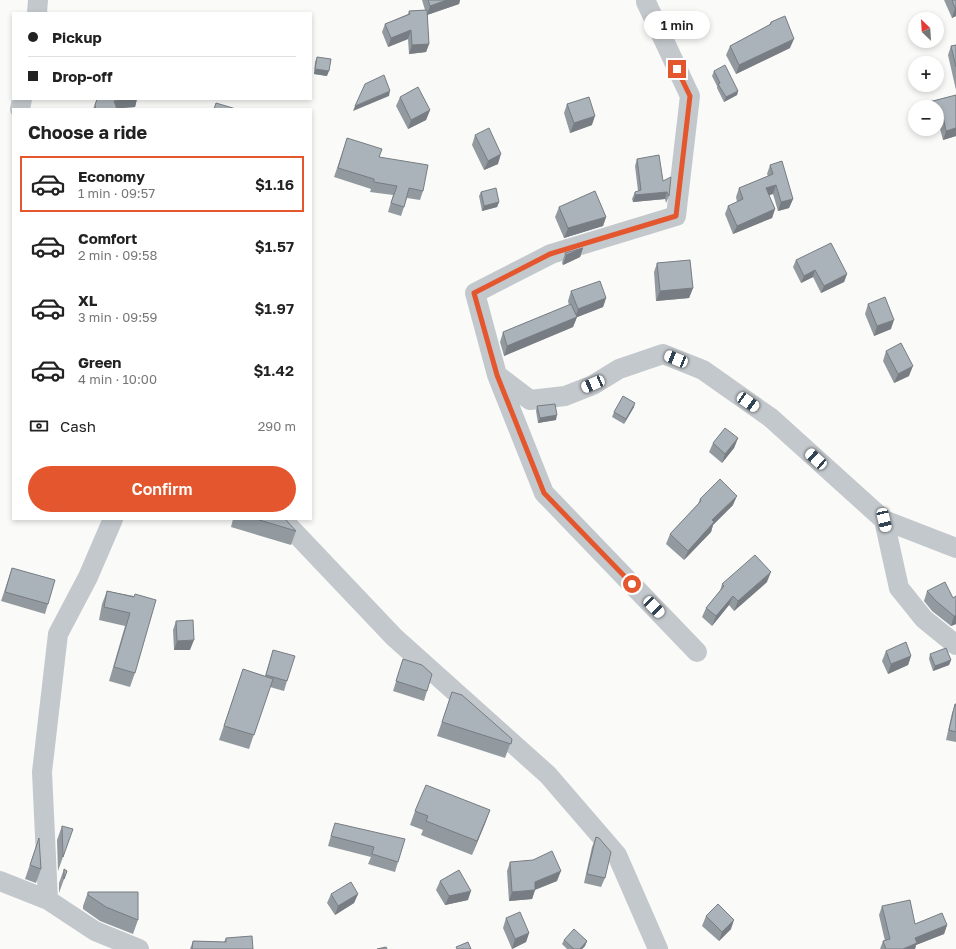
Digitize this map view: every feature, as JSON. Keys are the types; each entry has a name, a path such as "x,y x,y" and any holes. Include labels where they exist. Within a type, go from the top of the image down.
{"street":[{"path":"37,12 38,0"},
{"path":"646,0 690,96 676,216 550,254 474,293 497,375 544,493 697,652"},
{"path":"497,375 530,400 558,397 565,396 593,384 619,369 663,354 702,370 771,418 884,520 956,548"},
{"path":"48,900 42,772 58,634 88,576 113,520"},
{"path":"283,520 394,637 548,775 617,855 658,949"},
{"path":"884,520 899,588 924,619 956,645"},
{"path":"0,881 48,900 95,931 139,949"}],"building":[{"path":"428,0 447,0 430,6"},
{"path":"952,0 956,0 956,8 955,8"},
{"path":"427,10 429,44 412,45 411,30 391,38 385,24 410,14 409,11"},
{"path":"785,16 794,39 739,65 730,46 771,24 771,22"},
{"path":"956,45 956,67 951,46"},
{"path":"317,57 331,59 329,71 315,69"},
{"path":"725,65 738,91 726,97 718,84 720,83 714,71"},
{"path":"384,75 390,91 355,106 365,84"},
{"path":"418,87 430,110 411,120 400,97"},
{"path":"956,95 956,128 946,131 944,121 944,100 937,100"},
{"path":"589,97 595,116 574,123 567,104"},
{"path":"97,100 123,100 114,101 117,108 96,108"},
{"path":"216,103 233,108 214,108"},
{"path":"489,128 501,154 488,161 475,135"},
{"path":"347,138 382,149 379,157 428,165 423,191 409,188 404,207 391,203 397,186 374,182 374,179 338,168"},
{"path":"659,155 663,181 671,177 669,196 667,192 635,195 635,192 641,190 637,159"},
{"path":"782,161 793,199 781,202 776,185 766,188 775,209 737,226 728,206 743,199 739,188 773,174 770,165"},
{"path":"496,188 499,202 484,206 481,192"},
{"path":"595,191 606,217 568,228 559,207"},
{"path":"831,243 847,274 824,286 815,270 804,276 796,260"},
{"path":"583,248 566,255 565,253"},
{"path":"690,260 693,288 660,291 657,263"},
{"path":"600,281 606,298 578,309 571,291"},
{"path":"885,297 894,320 877,326 868,304"},
{"path":"571,304 577,317 507,346 503,332"},
{"path":"901,343 913,366 898,374 886,351"},
{"path":"623,396 635,403 626,419 614,412"},
{"path":"555,404 557,415 540,418 537,406"},
{"path":"725,428 738,438 725,454 713,443"},
{"path":"720,479 737,496 712,520 714,522 688,551 670,534 701,501 700,499"},
{"path":"259,520 286,520 296,531"},
{"path":"755,555 771,572 738,601 733,596 716,616 706,608 724,586 722,584"},
{"path":"12,568 55,580 48,604 5,592"},
{"path":"945,582 953,598 956,596 956,616 936,601 927,591"},
{"path":"107,591 134,597 135,594 156,600 135,673 114,667 130,613 104,607"},
{"path":"193,620 194,640 177,641 176,621"},
{"path":"906,642 911,656 891,664 886,651"},
{"path":"946,648 951,660 935,666 930,654"},
{"path":"273,650 295,656 287,681 266,675"},
{"path":"403,659 422,665 432,674 427,691 396,681"},
{"path":"243,669 273,679 254,735 224,726"},
{"path":"452,692 462,695 512,739 511,744 442,722"},
{"path":"956,704 956,732 949,730"},
{"path":"426,785 490,810 477,841 426,821 428,816 415,811"},
{"path":"335,823 405,839 398,862 372,854 374,847 331,836"},
{"path":"62,826 73,829 63,857"},
{"path":"596,837 599,838 611,852 605,878 587,874"},
{"path":"39,838 41,869 30,865"},
{"path":"552,851 561,871 535,882 535,890 512,892 510,862 533,860"},
{"path":"64,869 67,871 64,879"},
{"path":"459,870 471,891 449,896 440,881"},
{"path":"351,882 358,894 338,906 331,894"},
{"path":"88,892 138,892 138,920 106,907 88,895"},
{"path":"910,900 915,924 942,913 947,925 915,938 917,943 903,949 886,949 883,941 890,939 882,906"},
{"path":"718,904 734,920 722,932 706,916"},
{"path":"520,912 529,933 515,939 506,918"},
{"path":"574,929 587,941 580,949 574,949 564,940"},
{"path":"252,936 253,949 192,949 193,941 226,942 226,938"},
{"path":"468,942 471,949 457,949 456,947"}],"route":[{"path":"632,584 544,493 497,375 474,293 550,254 676,216 690,96 677,69"}]}
